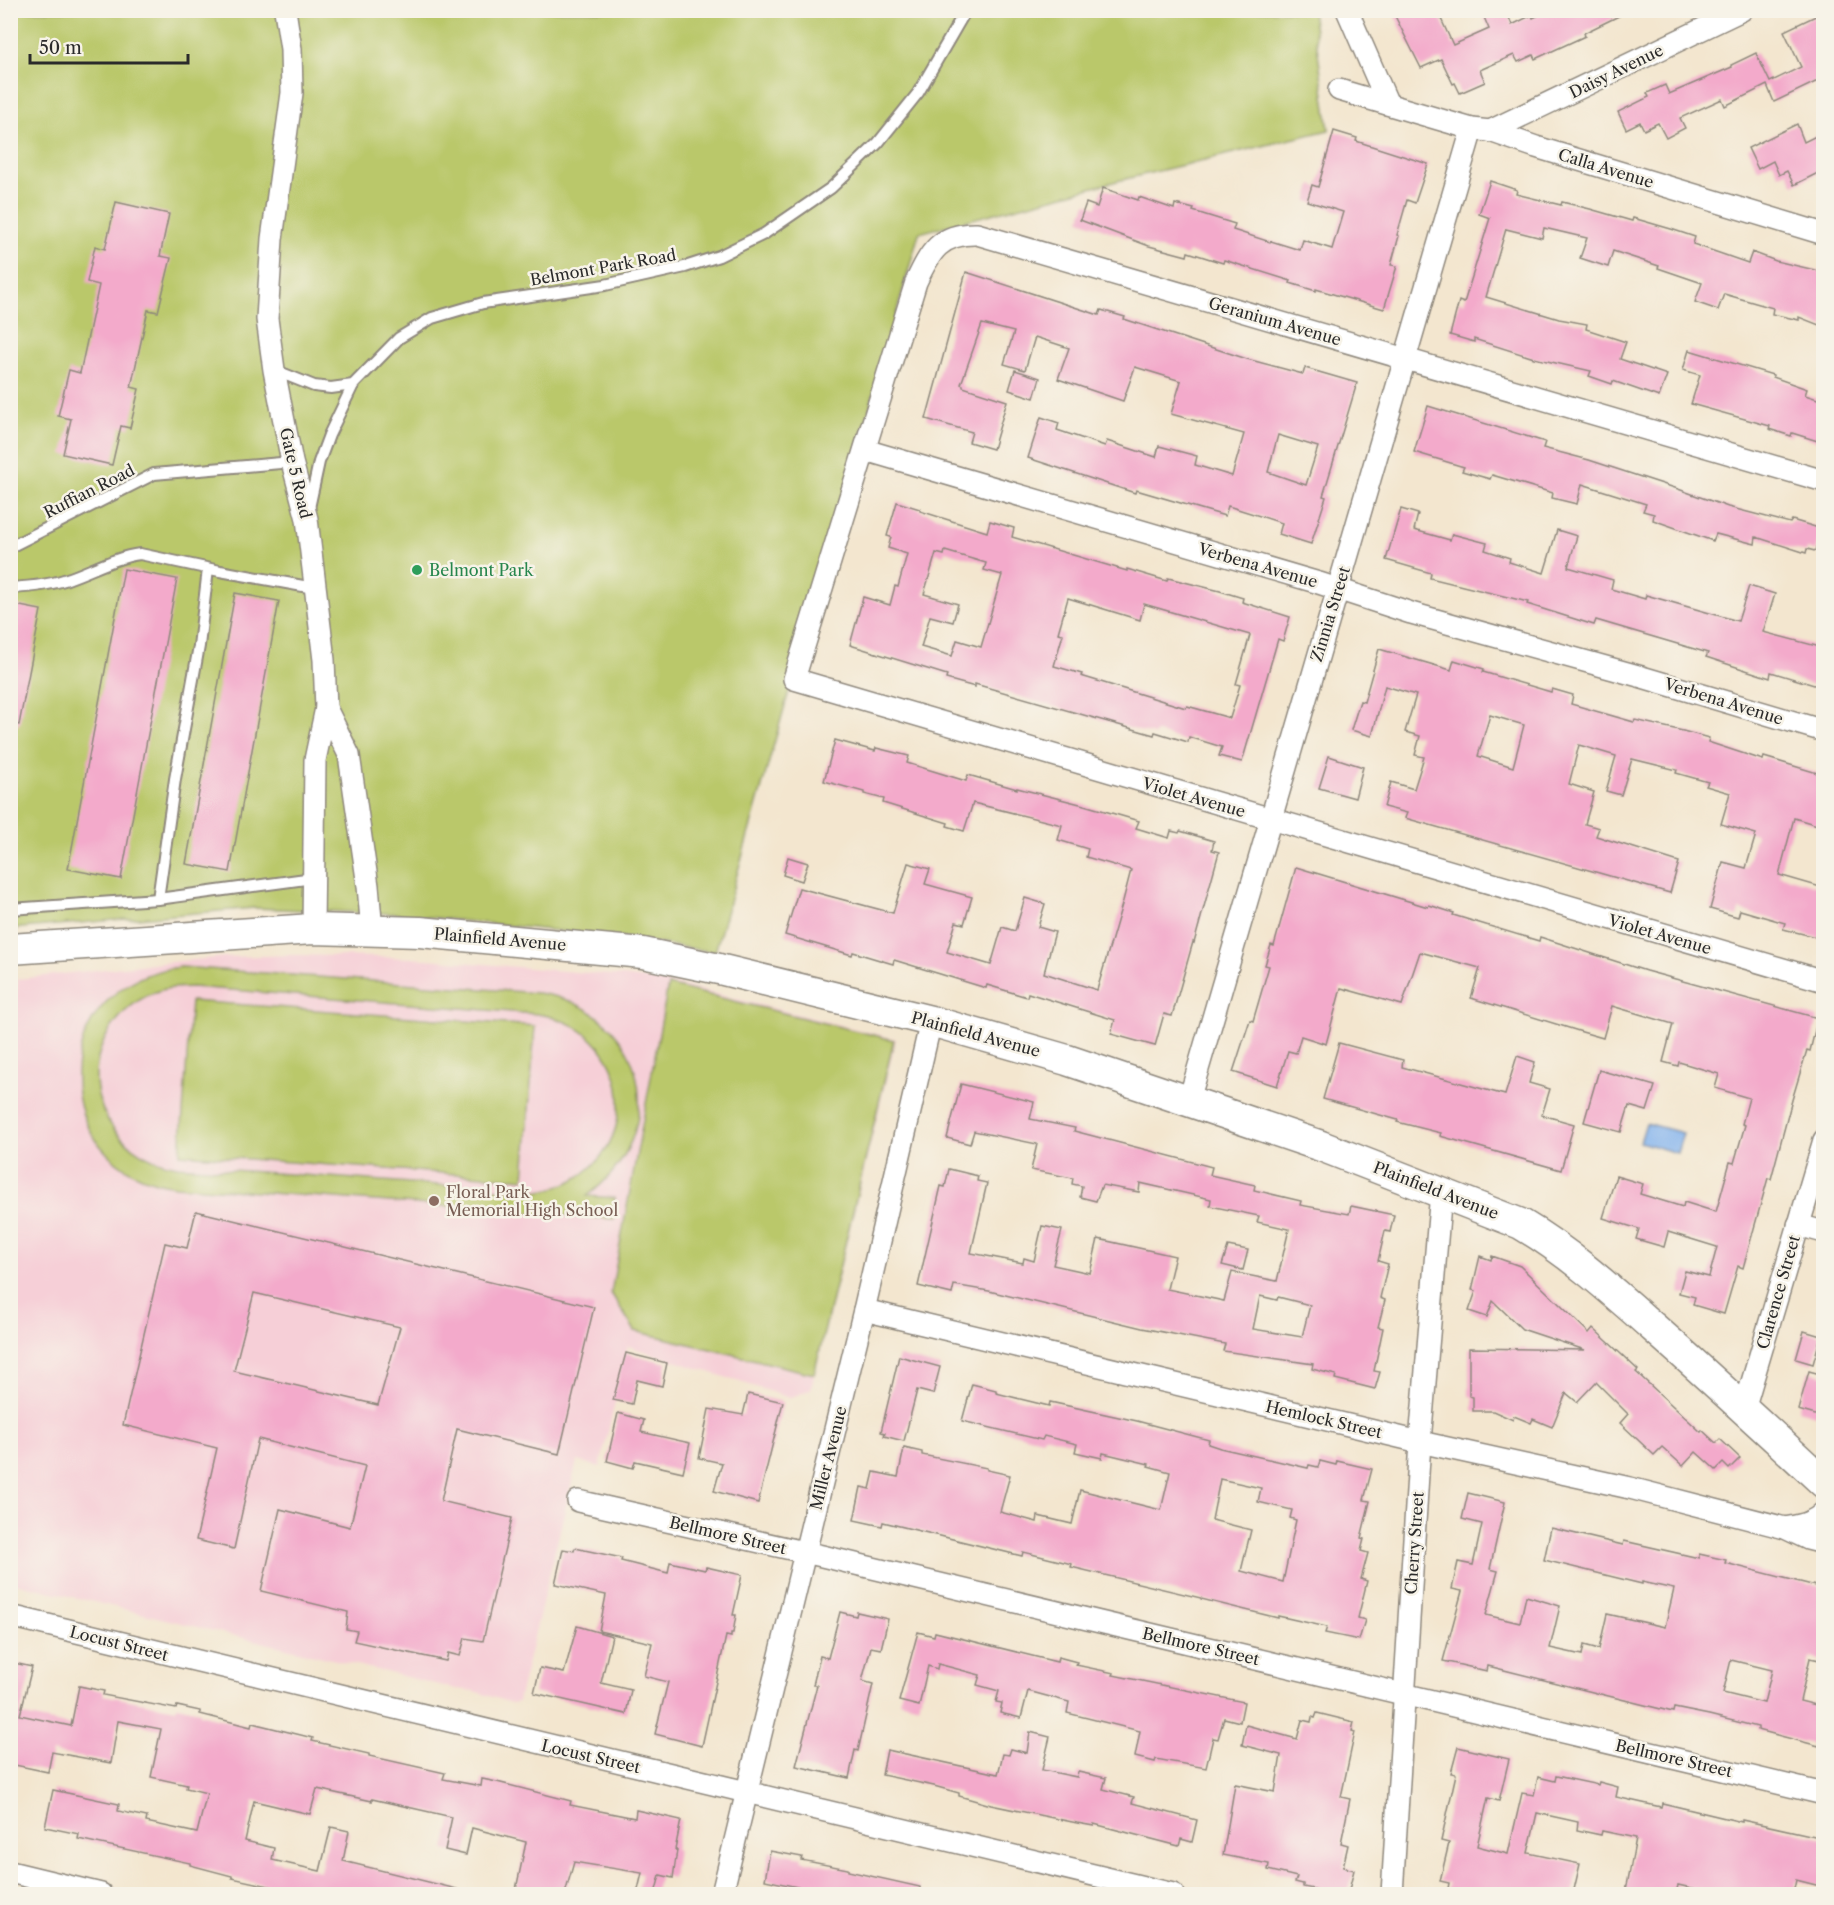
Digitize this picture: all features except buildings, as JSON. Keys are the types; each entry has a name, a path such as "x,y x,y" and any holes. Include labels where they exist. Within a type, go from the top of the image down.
{"main road":[{"name":"Plainfield Avenue","path":"10,949 313,929 420,932 643,953 699,964 931,1022 1067,1060 1321,1146 1521,1224 1550,1242 1643,1318 1824,1483"}],"street":[{"name":"Gate 5 Road","path":"285,10 292,93 272,239 267,319 274,370 292,462 307,519 324,660 326,708 315,760 313,929"},
{"path":"1347,10 1388,104"},
{"name":"Daisy Avenue","path":"1481,130 1742,10"},
{"name":"Calla Avenue","path":"1339,90 1481,130 1824,234"},
{"name":"Zinnia Street","path":"1189,1100 1269,819 1405,359 1481,130"},
{"name":"Geranium Avenue","path":"865,450 915,282 936,247 951,237 978,234 1824,481"},
{"name":"Verbena Avenue","path":"865,450 1338,589 1411,613 1642,677 1824,731"},
{"name":"Violet Avenue","path":"865,450 794,679 1824,981"},
{"name":"Gate 5 Road","path":"326,708 349,755 368,886 372,931"},
{"name":"Miller Avenue","path":"722,1894 864,1310 931,1022"},
{"name":"Clarence Street","path":"1744,1409 1824,1140"},
{"name":"Cherry Street","path":"1392,1894 1420,1442 1441,1192"},
{"path":"1798,1225 1824,1232"},
{"name":"Hemlock Street","path":"864,1310 1420,1442 1630,1488 1785,1528 1808,1539 1824,1543"},
{"name":"Bellmore Street","path":"578,1501 805,1552 1824,1794"},
{"name":"Hemlock Street","path":"1785,1528 1806,1524 1817,1519 1824,1512"},
{"name":"Locust Street","path":"10,1616 1173,1894"},
{"path":"10,1872 101,1894"}],"lane":[{"name":"Belmont Park Road","path":"307,519 319,462 353,385 399,338 432,318 483,303 605,285 685,267 719,256 764,234 831,188 878,143 918,93 966,10"},
{"path":"274,370 314,386 331,388 353,385"},
{"name":"Ruffian Road","path":"10,548 154,474 292,462"},
{"path":"10,588 67,580 128,556 140,554 314,588"},
{"path":"158,899 175,779 199,646 208,569"},
{"path":"10,909 158,899 314,878"}],"shaded area":[{"name":"Floral Park Memorial High School","path":"295,955 414,958 669,982 896,1039 811,1389 790,1398 628,1346 600,1467 577,1461 518,1702 511,1703 474,1691 456,1689 11,1582 10,1056 18,979 226,957"}],"green space":[{"name":"Belmont Park","path":"11,11 1312,11 1329,130 1117,181 919,233 715,952 616,937 399,914 254,908 11,929"},
{"path":"181,967 538,993 575,1003 604,1022 625,1047 636,1076 639,1108 632,1139 615,1170 587,1196 615,1198 614,1219 176,1186 132,1172 101,1146 82,1112 77,1075 84,1038 104,1005 136,980","holes":["192,987 537,1014 574,1026 599,1047 614,1075 619,1105 613,1135 597,1162 570,1182 533,1192 178,1166 153,1159 131,1147 115,1130 103,1110 97,1087 97,1064 104,1040 119,1018 139,1000 168,988"]},
{"path":"668,985 894,1040 814,1374 635,1331 611,1293"},
{"path":"191,1001 535,1026 524,1179 180,1154"}],"water":[{"path":"1646,1123 1683,1133 1677,1153 1640,1142"}],"place":[{"name":"Belmont Park","path":"417,570"},
{"name":"Floral Park Memorial High School","path":"434,1201"}]}
